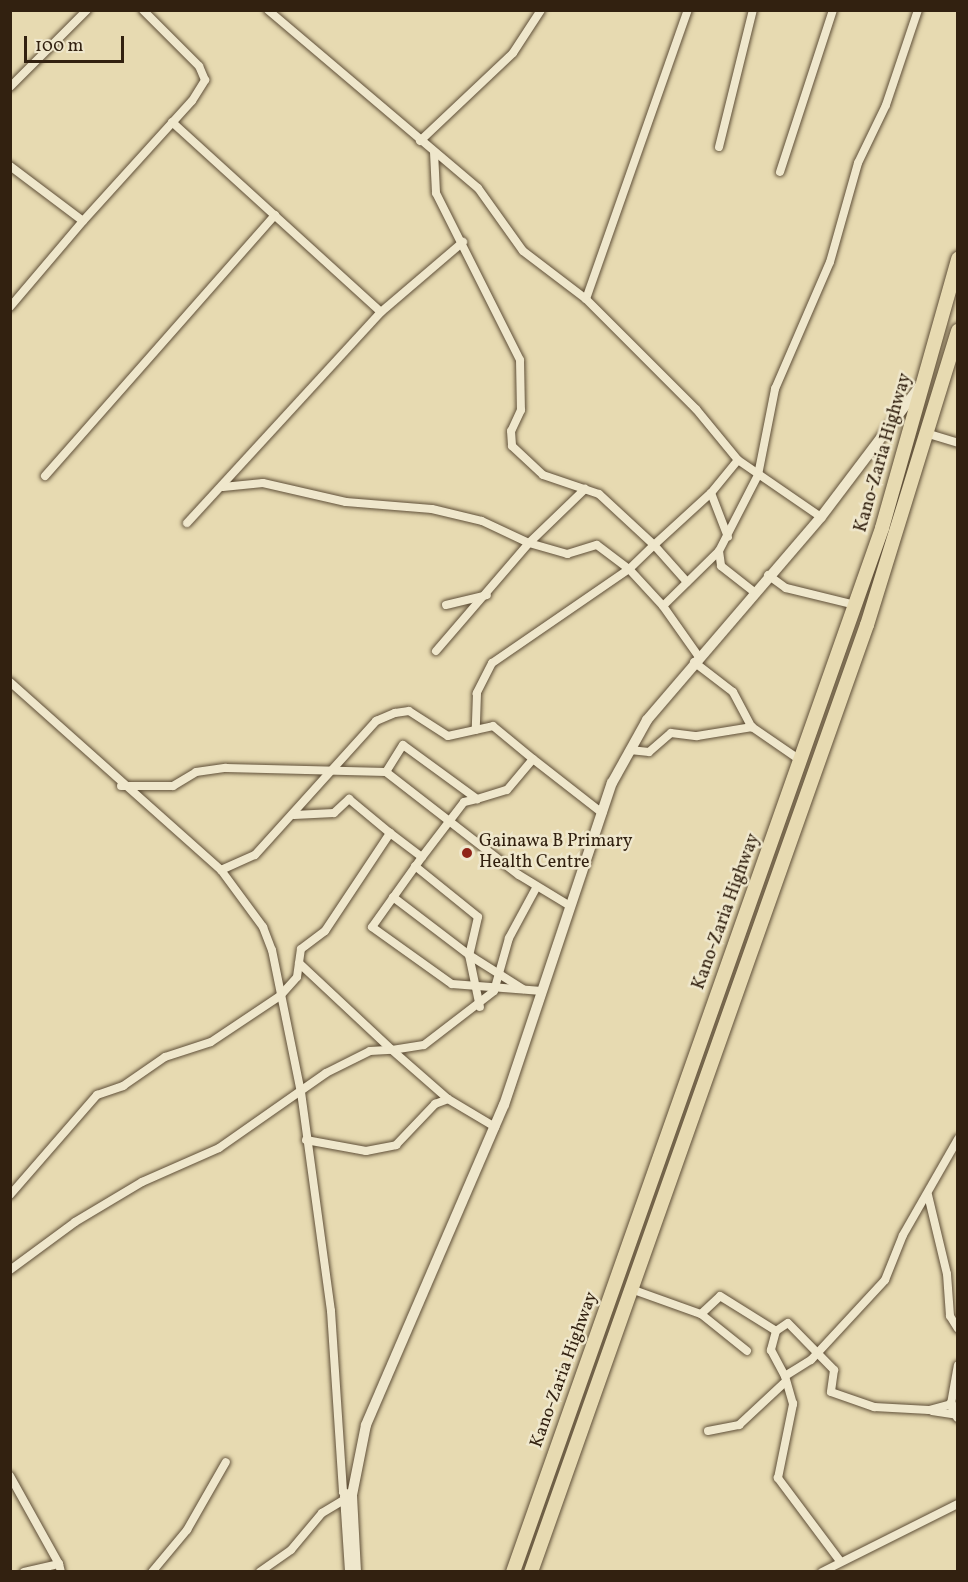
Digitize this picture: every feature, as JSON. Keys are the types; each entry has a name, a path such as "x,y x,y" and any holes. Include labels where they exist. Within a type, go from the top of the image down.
{"highway":[{"name":"Kano-Zaria Highway","path":"513,1572 855,604 924,381 957,259"},
{"name":"Kano-Zaria Highway","path":"531,1572 867,625 929,434 957,331"}],"street":[{"path":"10,87 87,10"},
{"path":"10,308 83,221 172,122 205,80 199,66 142,10"},
{"path":"268,10 478,188 523,251 586,299 696,409 738,460 821,517"},
{"path":"420,141 513,53 541,10"},
{"path":"586,299 688,10"},
{"path":"719,147 753,10"},
{"path":"780,172 833,10"},
{"path":"663,606 719,551 758,475 776,389 830,262 858,163 886,105 918,10"},
{"path":"172,122 381,312"},
{"path":"434,152 435,193 463,242 520,360 520,410 510,431 512,446 543,475 599,494 654,545 687,582"},
{"path":"10,166 83,221"},
{"path":"45,476 275,215"},
{"path":"187,523 223,487 381,312 463,242"},
{"path":"356,1572 346,1495 366,1425 495,1127 602,813 630,750 647,720 768,575 821,517 924,381"},
{"path":"929,434 957,443"},
{"path":"476,730 477,693 492,663 629,569 711,493 738,460"},
{"path":"223,487 263,483 346,502 432,508 482,521 529,543 567,554 597,545 629,569 663,606 696,660 733,692 752,727 800,760"},
{"path":"436,651 488,595 529,543 585,489"},
{"path":"711,493 728,537"},
{"path":"719,551 724,570 754,592"},
{"path":"768,575 786,588 855,604"},
{"path":"446,605 488,595"},
{"path":"10,682 121,786 221,870 262,927 301,1092 331,1311 346,1495 349,1572"},
{"path":"221,870 255,855 294,815 329,769 376,721 395,713 409,711 448,736 493,726 602,813"},
{"path":"630,750 649,752 671,733 688,737 752,727"},
{"path":"386,772 403,745 477,799"},
{"path":"534,759 507,790 464,802 451,823 415,866 372,927 452,984 494,991 523,989 542,991"},
{"path":"121,786 173,786 210,769 329,769 386,772 536,888 570,906"},
{"path":"294,815 334,813 349,799 422,857"},
{"path":"10,1195 97,1095 123,1086 165,1057 211,1042 280,996 297,977 301,949 325,931 390,833"},
{"path":"415,866 478,917 469,955 473,987 480,1007"},
{"path":"10,1270 75,1222 142,1182 219,1148 301,1092 370,1051 424,1045 439,1028 480,1007 494,991 510,938 536,888"},
{"path":"393,897 469,955 523,989"},
{"path":"299,963 448,1099 495,1127"},
{"path":"306,1140 366,1151 396,1145 435,1104 448,1099"},
{"path":"708,1431 739,1425 785,1379 817,1353 885,1280 903,1235 957,1139"},
{"path":"928,1194 947,1274 950,1316 957,1329"},
{"path":"631,1288 702,1314 747,1351"},
{"path":"702,1314 720,1296 776,1331"},
{"path":"840,1561 778,1478 793,1404 785,1379 771,1350 776,1331 788,1323 836,1373 830,1387 834,1395 897,1411 929,1410 951,1404"},
{"path":"957,1366 951,1404 957,1416"},
{"path":"929,1410 957,1416"},
{"path":"152,1572 187,1530 226,1462"},
{"path":"10,1476 60,1568 24,1572"},
{"path":"260,1572 346,1495"},
{"path":"822,1572 957,1504"},
{"path":"159,1565 165,1572"}],"place":[{"name":"Gainawa B Primary Health Centre","path":"467,853"}]}
